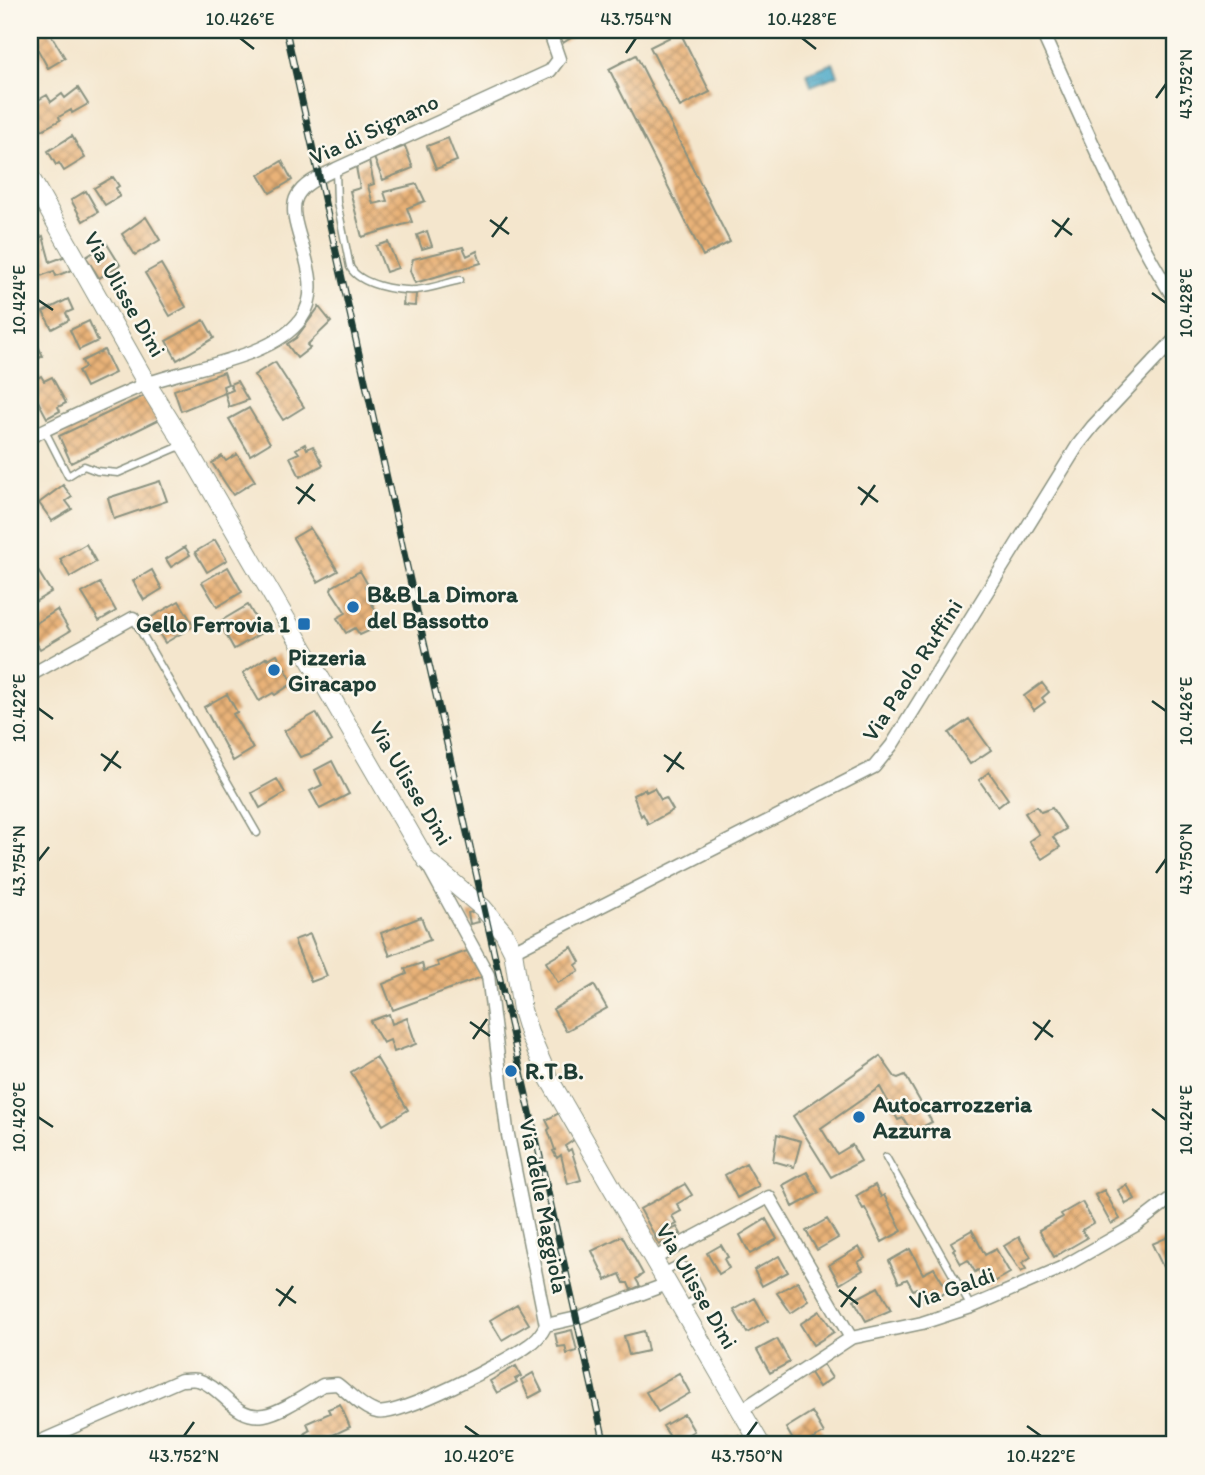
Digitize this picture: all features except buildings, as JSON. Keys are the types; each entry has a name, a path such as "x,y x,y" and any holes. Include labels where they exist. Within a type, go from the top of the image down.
{"street":[{"name":"Via di Signano","path":"30,437 147,384 263,348 296,325 308,304 310,285 294,211 294,204 304,187 336,169 550,71 559,59 549,30"},
{"path":"1041,30 1131,220 1156,270 1175,300"},
{"name":"Via Ulisse Dini","path":"30,177 147,384 185,444 426,860 494,919 505,933 513,951 522,1010 548,1077 761,1445"},
{"name":"Via Paolo Ruffini","path":"513,951 874,767 892,745 1078,445 1175,339"},
{"path":"30,666 34,673 133,618"},
{"name":"Via delle Maggiola","path":"32,1445 181,1380 204,1383 239,1411 253,1416 271,1413 323,1385 332,1383 376,1412 395,1411 481,1372 529,1346 540,1336 546,1325 507,1130 488,975 426,860"},
{"name":"Via Galdi","path":"740,1411 851,1338 922,1323 971,1307 1061,1268 1136,1225 1175,1195"},
{"name":"Via delle Maggiola","path":"546,1325 577,1318 660,1272 769,1197 851,1338"}],"lane":[{"path":"336,169 337,202 350,267 354,274 366,282 416,290 460,280"},
{"path":"44,430 68,476 84,466 97,471 118,473 185,444"},
{"path":"133,618 257,832"},
{"path":"886,1157 971,1307"},
{"path":"660,1272 678,1264 690,1268 701,1289 696,1299 681,1308"}],"water":[{"path":"833,63 838,75 811,86 807,73"}],"railway":[{"path":"286,30 605,1445"}],"place":[{"name":"B&B La Dimora del Bassotto","path":"353,607"},
{"name":"Gello Ferrovia 1","path":"304,624"},
{"name":"Pizzeria Giracapo","path":"274,670"},
{"name":"R.T.B.","path":"511,1071"},
{"name":"Autocarrozzeria Azzurra","path":"859,1117"}]}
